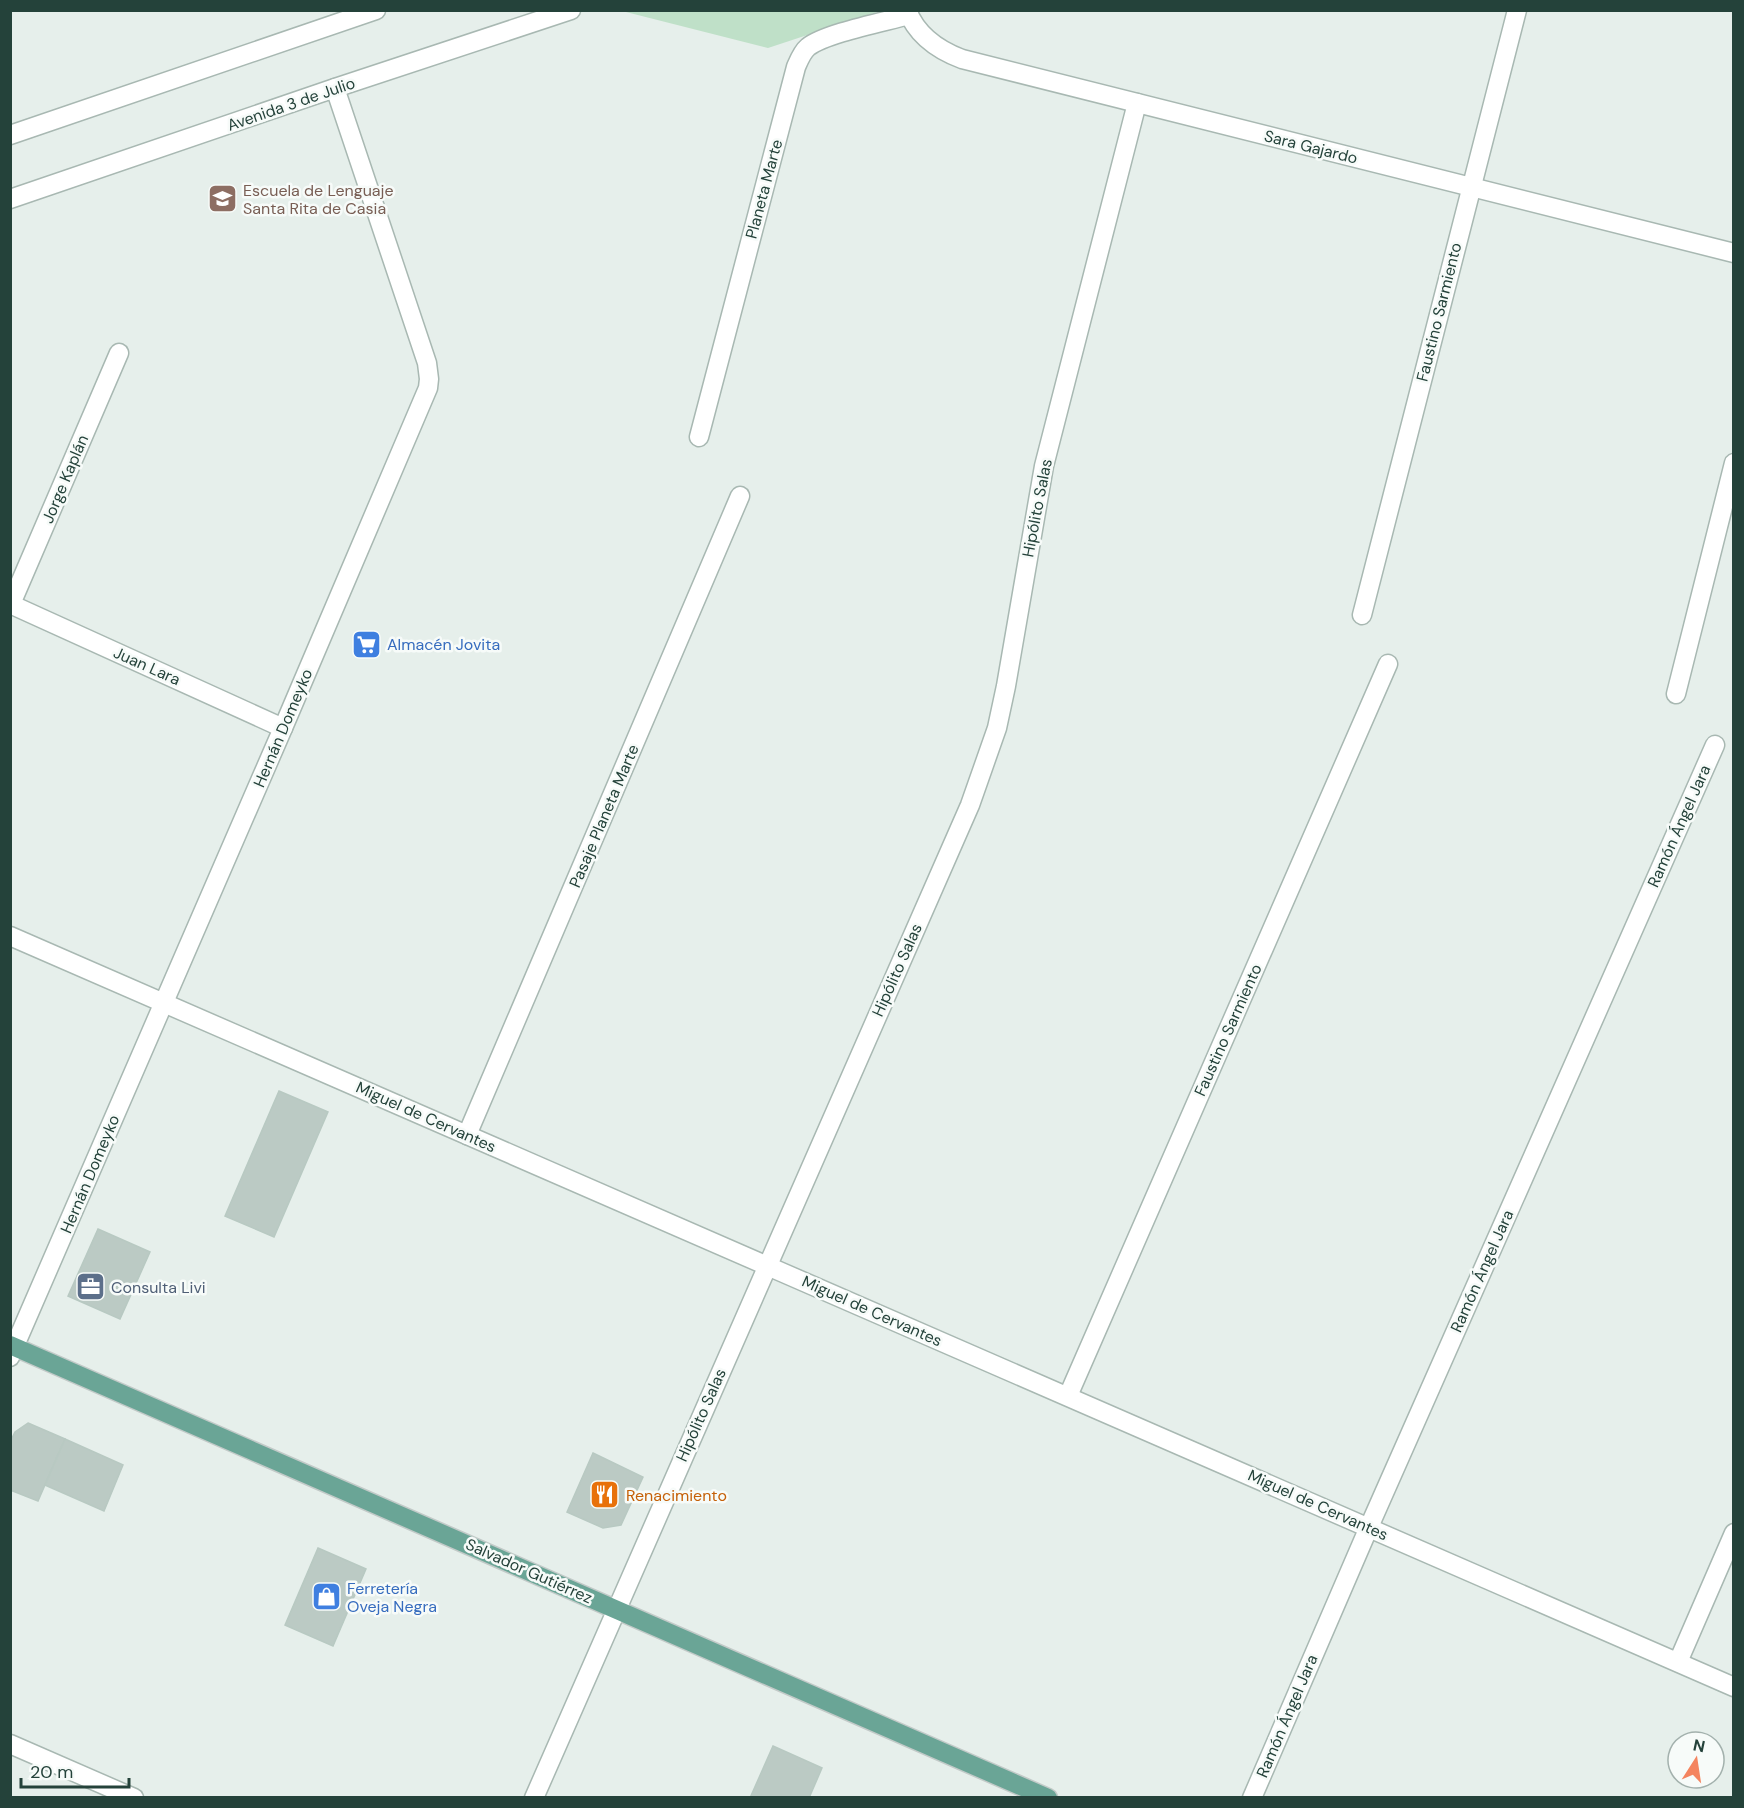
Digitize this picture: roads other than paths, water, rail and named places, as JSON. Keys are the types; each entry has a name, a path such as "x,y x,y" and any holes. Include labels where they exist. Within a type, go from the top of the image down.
{"main road":[{"name":"Salvador Gutiérrez","path":"12,1350 1048,1797"}],"street":[{"path":"10,135 376,10"},
{"name":"Avenida 3 de Julio","path":"10,199 571,10"},
{"name":"Faustino Sarmiento","path":"1362,615 1518,10"},
{"name":"Sara Gajardo","path":"908,13 919,31 932,45 946,53 973,62 1734,253"},
{"name":"Planeta Marte","path":"699,437 796,67 802,54 820,39 908,13"},
{"name":"Hernán Domeyko","path":"12,1350 424,400 429,379 427,363 335,88"},
{"name":"Hipólito Salas","path":"534,1797 985,767 1006,686 1044,466 1137,103"},
{"name":"Jorge Kaplán","path":"11,604 119,353"},
{"path":"1676,694 1734,463"},
{"name":"Pasaje Planeta Marte","path":"467,1135 740,496"},
{"name":"Juan Lara","path":"11,604 283,728"},
{"name":"Faustino Sarmiento","path":"1068,1396 1388,664"},
{"name":"Ramón Ángel Jara","path":"1252,1797 1715,745"},
{"name":"Miguel de Cervantes","path":"10,936 1734,1687"},
{"path":"1678,1662 1734,1533"},
{"path":"10,1744 134,1797"}],"place":[{"name":"Escuela de Lenguaje Santa Rita de Casia","path":"222,199"},
{"name":"Almacén Jovita","path":"366,644"},
{"name":"Consulta Livi","path":"90,1287"},
{"name":"Renacimiento","path":"605,1495"},
{"name":"Ferretería Oveja Negra","path":"326,1597"}]}
